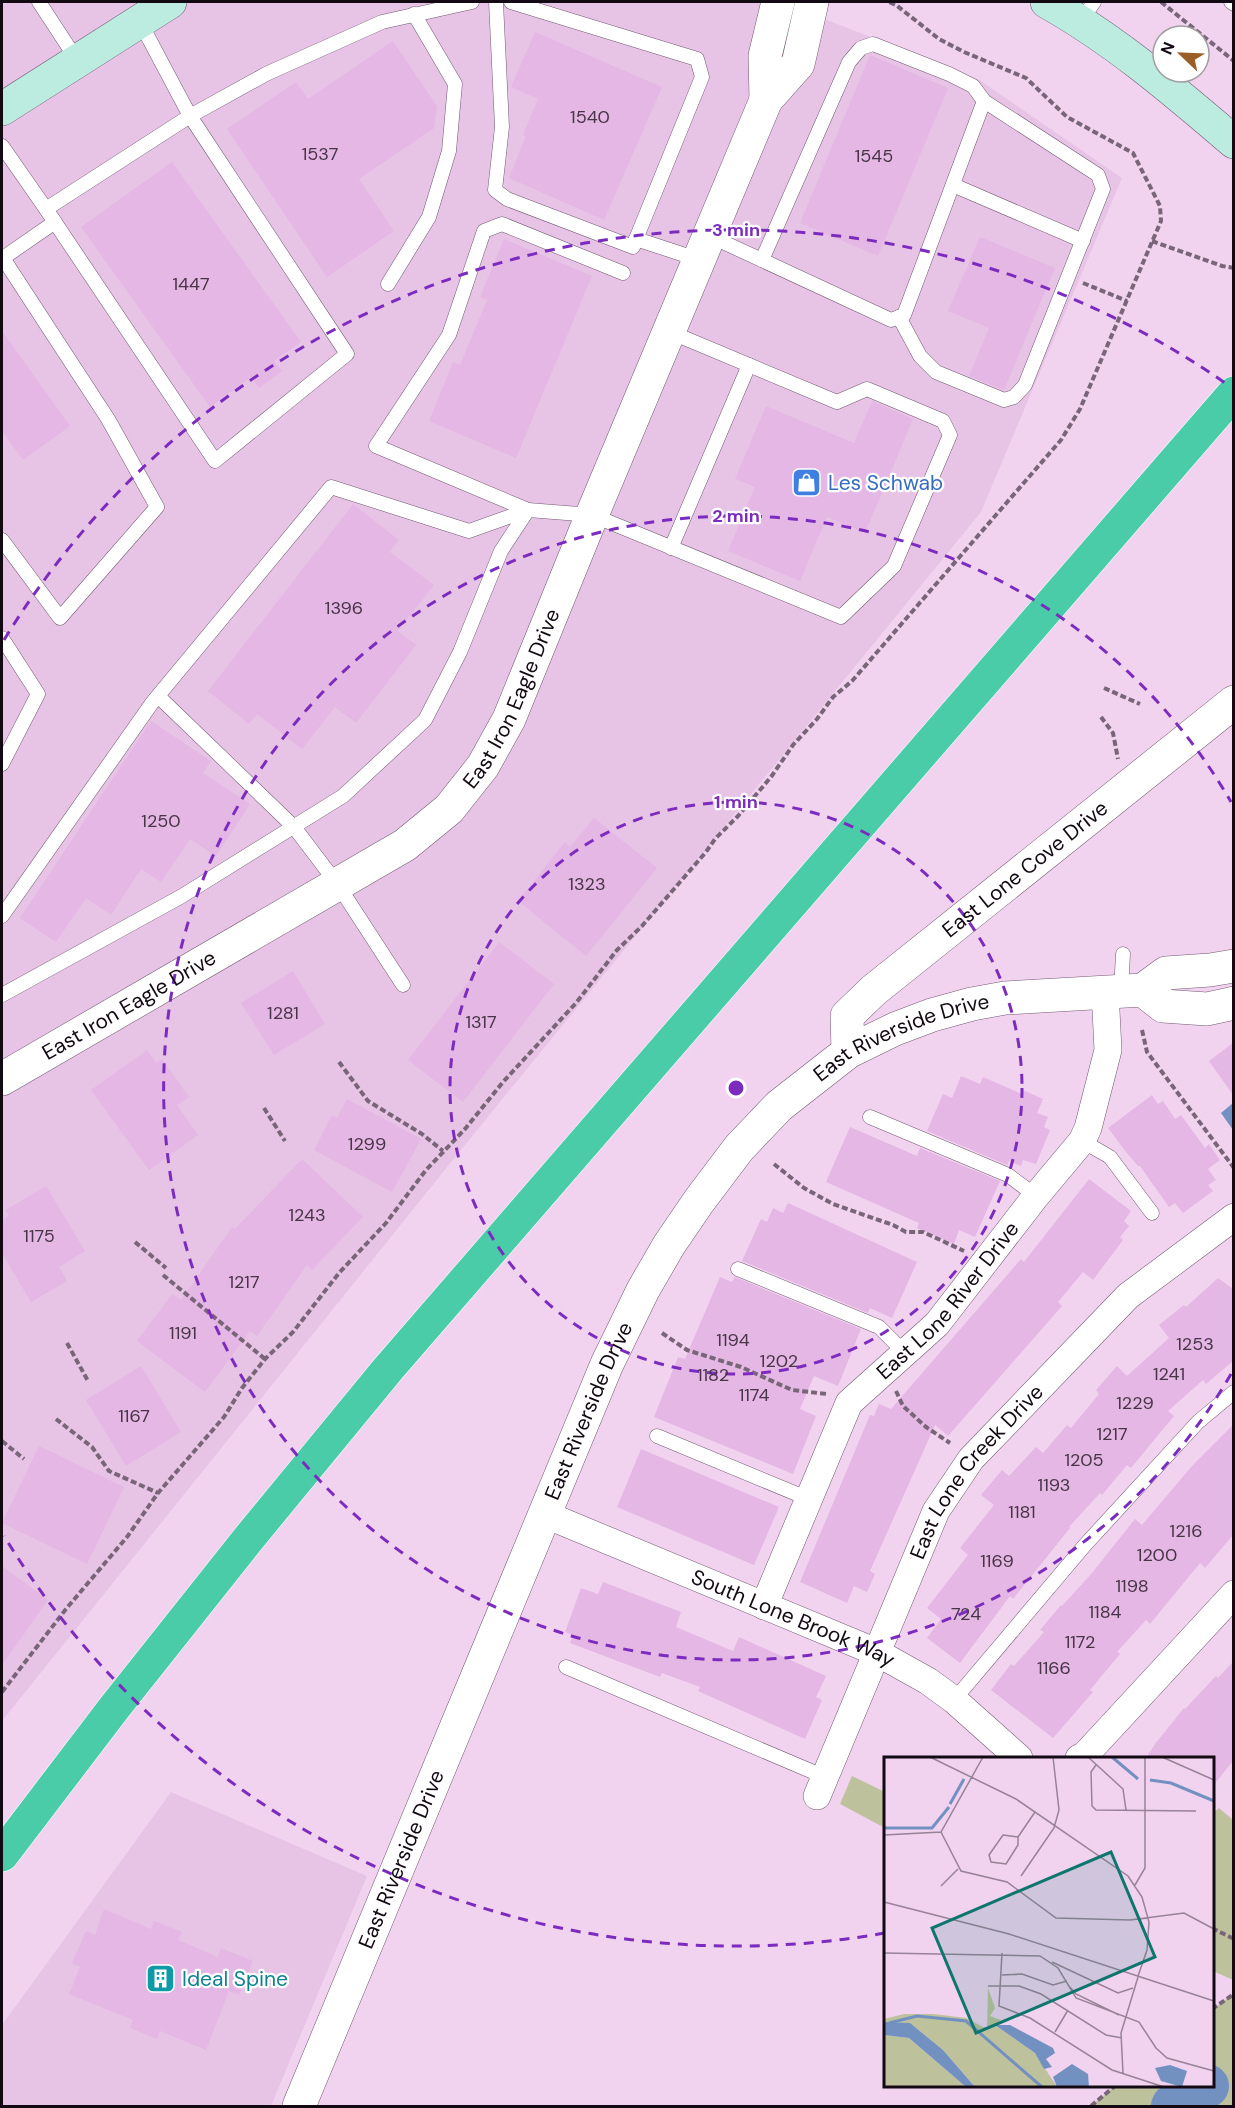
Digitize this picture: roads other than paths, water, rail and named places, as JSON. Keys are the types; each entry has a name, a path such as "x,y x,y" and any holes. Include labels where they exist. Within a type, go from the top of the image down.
{"highway":[{"path":"2,1855 114,1708 249,1538 388,1369 1233,393"}],"main road":[{"path":"2,109 170,2"},
{"path":"1047,2 1087,12 1129,55 1233,142"}],"street":[{"name":"East Iron Eagle Drive","path":"766,100 765,56 778,2"},
{"name":"East Iron Eagle Drive","path":"5,1071 338,885 405,845 449,809 483,766 509,718 766,100 798,64 812,2"},
{"name":"East Lone Cove Drive","path":"848,1052 847,1017 874,990 1233,702"},
{"path":"1123,991 1166,973 1233,966"},
{"name":"East Riverside Drive","path":"299,2106 607,1364 643,1290 669,1245 699,1201 739,1148 779,1106 848,1052 895,1029 932,1015 972,1004 1005,998 1123,991"},
{"path":"1123,991 1163,1006 1207,1009 1233,1003"},
{"name":"East Lone River Drive","path":"764,1606 849,1403 937,1324 1036,1196 1082,1141 1088,1128 1123,991"},
{"name":"East Lone Creek Drive","path":"821,1786 936,1511 951,1485 971,1459 1128,1296 1233,1217"},
{"name":"South Lone Brook Way","path":"544,1515 876,1652 928,1681 954,1700 1017,1757"},
{"path":"1081,1757 1233,1594"}],"lane":[{"path":"39,2 77,60"},
{"path":"46,209 190,116 266,74 382,22 472,2"},
{"path":"496,2 502,128 495,190 507,199 633,247 702,77 697,59 511,2"},
{"path":"388,284 429,217 449,151 455,84 414,14"},
{"path":"2,146 215,461 347,354 190,116 139,20"},
{"path":"762,260 849,62 861,48 873,44 973,86 984,101 1098,175 1103,189 1025,385 1014,398 1004,400 936,372 920,356 899,317"},
{"path":"636,239 705,248 762,260 891,320 899,317 904,315 984,101"},
{"path":"953,185 1083,241"},
{"path":"2,540 60,618 157,507 108,419 2,259 55,222"},
{"path":"623,273 502,224 484,231 449,335 376,446 528,510 592,515 841,617 894,566 950,435 943,421 867,389 837,402 670,332"},
{"path":"671,548 748,365"},
{"path":"2,916 158,696 331,487 469,531 528,510"},
{"path":"2,995 182,896 343,796 424,720 460,652 501,551 528,510"},
{"path":"2,638 38,694 2,764"},
{"path":"158,696 294,827 338,885 403,985"},
{"path":"1123,954 1123,991"},
{"path":"870,1117 1008,1175 1036,1196"},
{"path":"1082,1141 1110,1156 1152,1213"},
{"path":"738,1269 879,1327 904,1353"},
{"path":"954,1700 1085,1545 1197,1422 1233,1392"},
{"path":"657,1436 809,1498"},
{"path":"566,1667 821,1786"}],"water":[{"path":"1233,1103 1233,1130 1221,1113"}],"waterway":[{"path":"1173,2106 1205,2087"}],"place":[{"name":"Les Schwab","path":"807,483"},
{"name":"Ideal Spine","path":"161,1979"}]}
